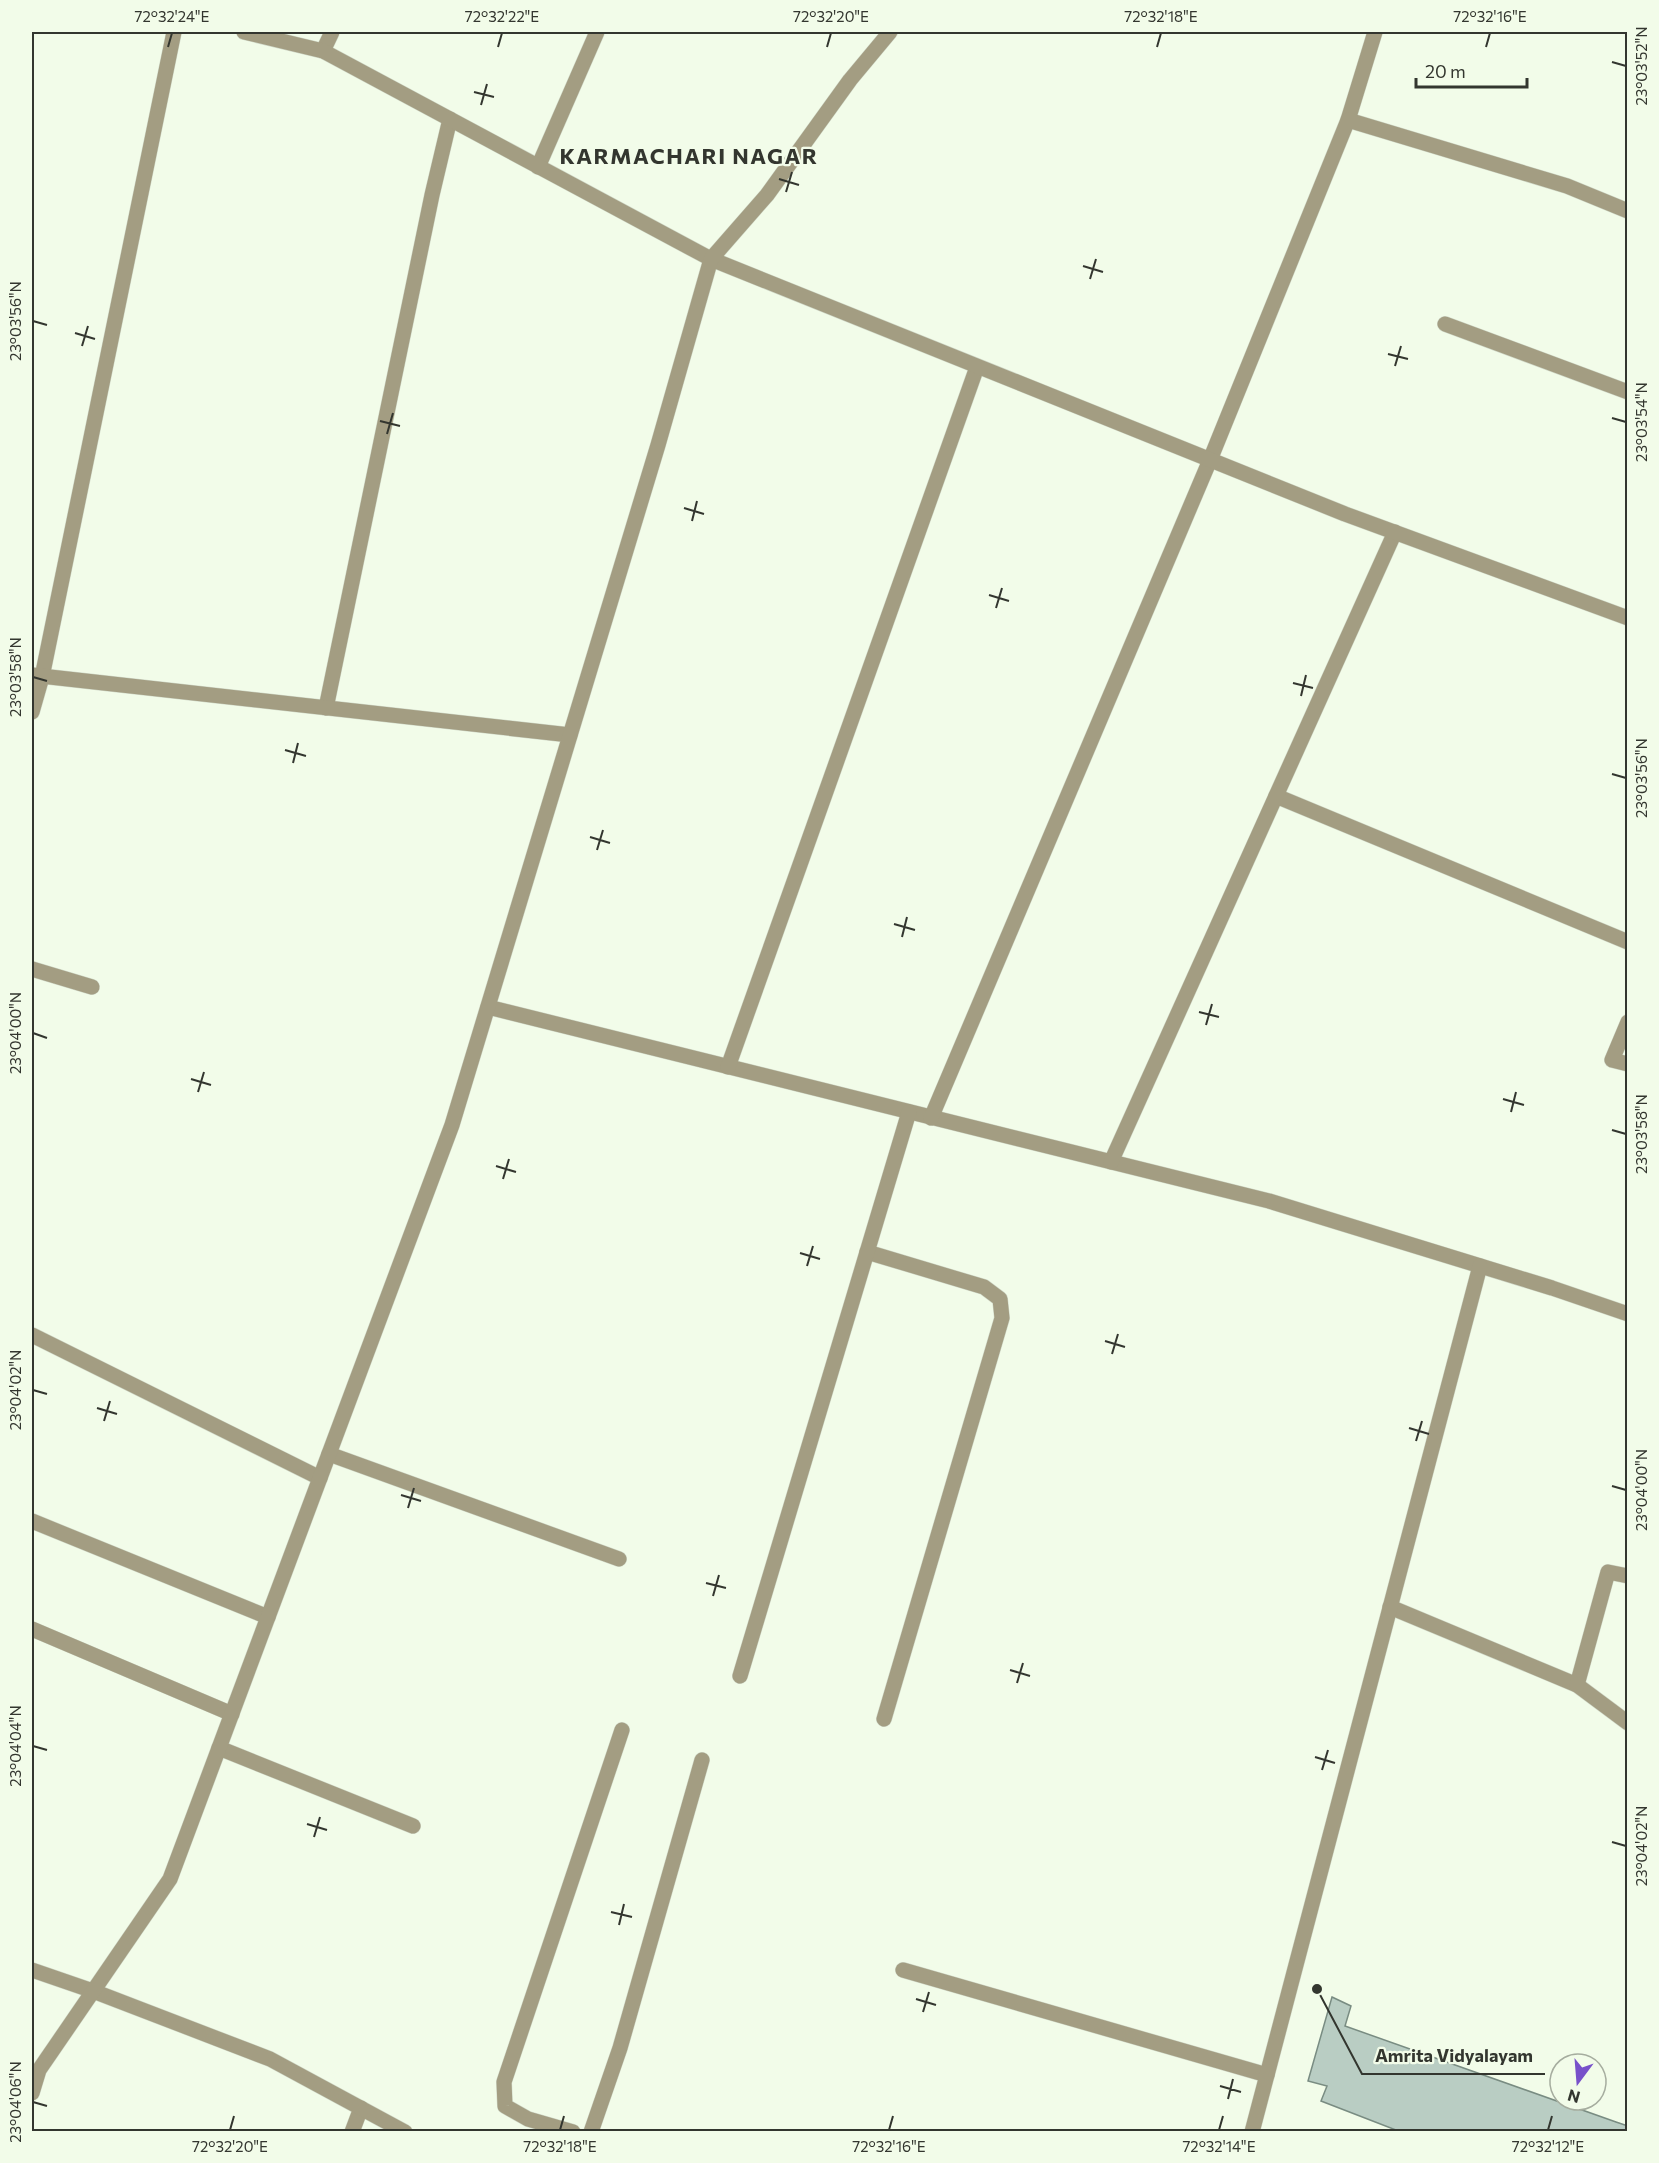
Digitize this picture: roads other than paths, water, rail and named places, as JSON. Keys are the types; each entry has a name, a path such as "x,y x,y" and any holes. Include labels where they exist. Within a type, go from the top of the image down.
{"street":[{"path":"32,712 37,676 174,32"},
{"path":"244,32 323,51 711,259 1210,460 1395,532 1628,618"},
{"path":"323,51 332,32"},
{"path":"538,167 597,32"},
{"path":"32,2093 39,2070 170,1879 452,1125 711,259 767,195 850,80 890,32"},
{"path":"931,1118 1210,460 1347,120 1375,32"},
{"path":"326,708 432,195 450,119"},
{"path":"1347,120 1567,186 1628,211"},
{"path":"1445,324 1628,392"},
{"path":"728,1067 977,367"},
{"path":"1111,1162 1395,532"},
{"path":"37,676 570,735"},
{"path":"1276,796 1628,942"},
{"path":"32,969 92,987"},
{"path":"488,1006 1269,1201 1628,1314"},
{"path":"1628,1022 1612,1060 1628,1064"},
{"path":"740,1676 909,1112"},
{"path":"867,1252 984,1287 1000,1299 1002,1318 884,1719"},
{"path":"1252,2132 1480,1266"},
{"path":"32,1335 320,1478"},
{"path":"329,1454 619,1559"},
{"path":"32,1521 268,1617"},
{"path":"1576,1685 1608,1572 1628,1576"},
{"path":"1390,1607 1576,1685 1628,1723"},
{"path":"32,1629 232,1714"},
{"path":"573,2132 528,2119 505,2106 504,2082 622,1730"},
{"path":"219,1748 413,1826"},
{"path":"591,2132 620,2048 702,1760"},
{"path":"32,1970 270,2059 405,2132"},
{"path":"903,1970 1267,2075"},
{"path":"352,2132 362,2108"}],"place":[{"name":"Amrita Vidyalayam","path":"1317,1989"}],"district":[{"name":"KARMACHARI NAGAR","path":"689,156"}]}
